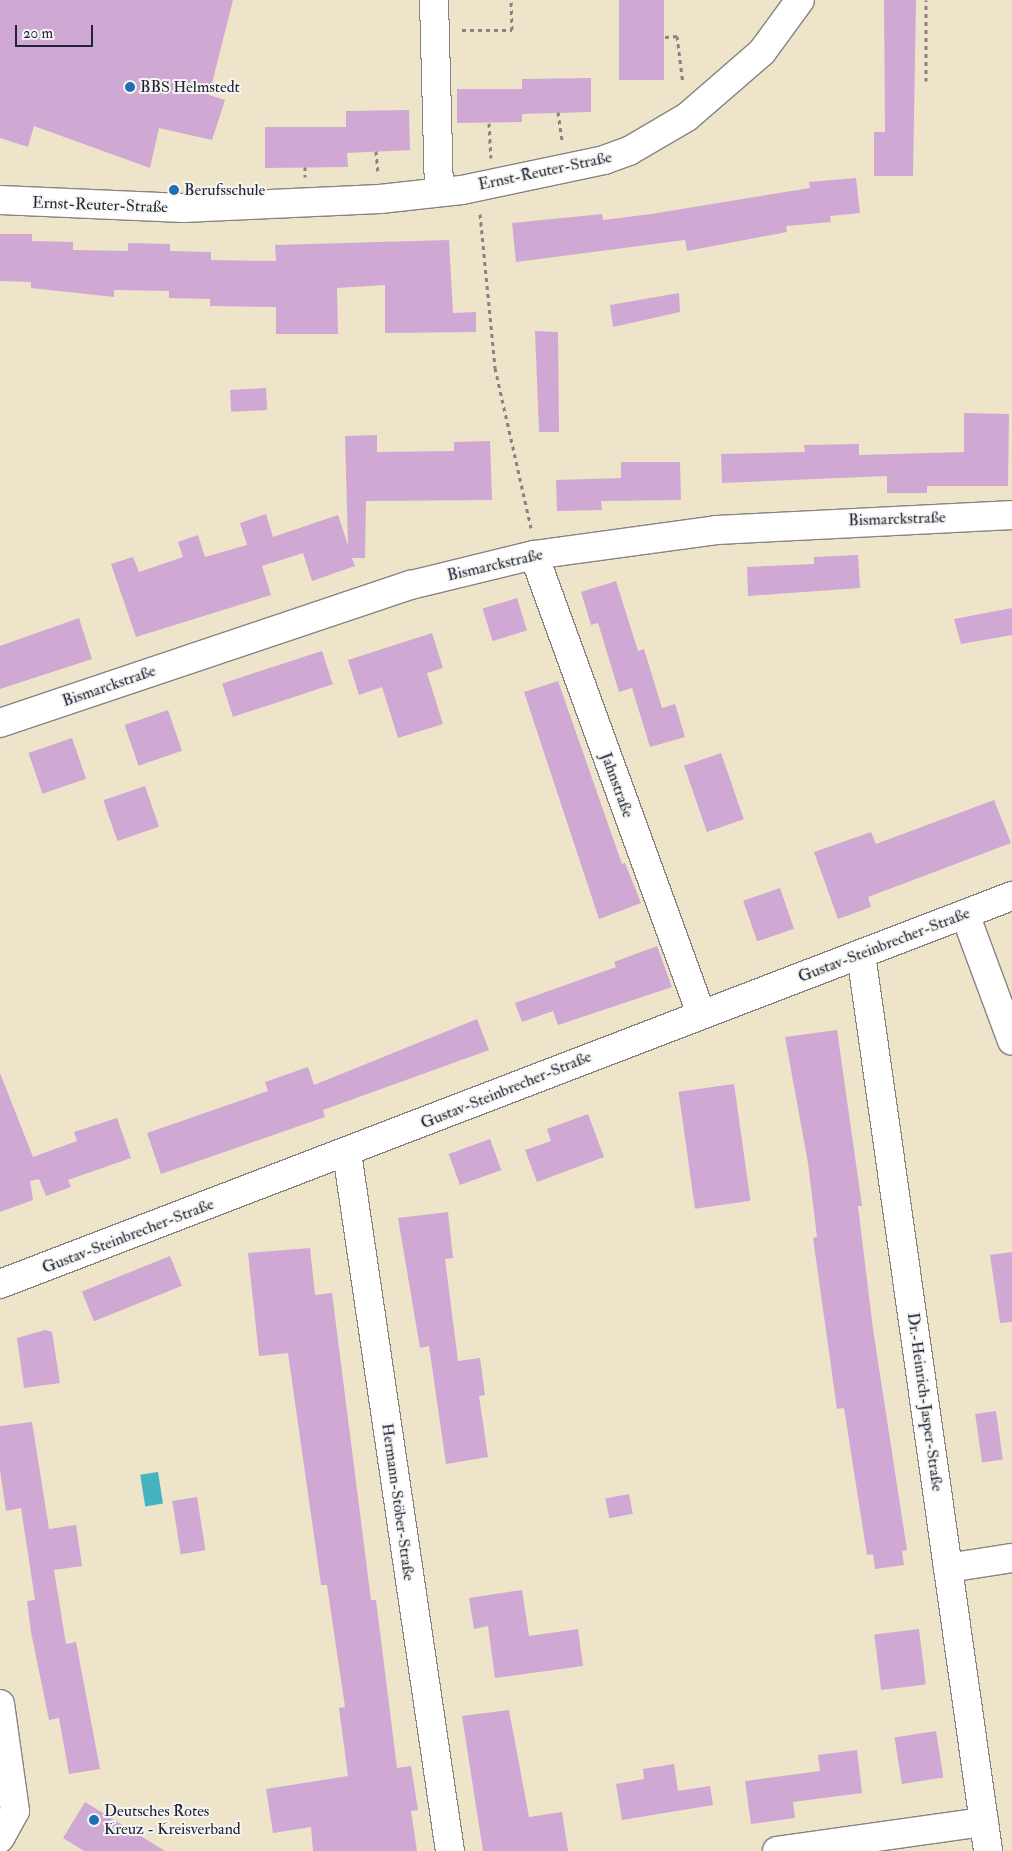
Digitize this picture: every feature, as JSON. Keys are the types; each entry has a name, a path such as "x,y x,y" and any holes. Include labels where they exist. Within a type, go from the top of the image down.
{"street":[{"path":"434,0 439,192"},
{"name":"Ernst-Reuter-Straße","path":"0,200 183,208 439,192 485,185 604,160 629,151 687,117 762,52 800,0"},
{"name":"Bismarckstraße","path":"0,723 411,585 534,555 716,530 1012,515"},
{"name":"Jahnstraße","path":"534,555 702,1013"},
{"name":"Gustav-Steinbrecher-Straße","path":"0,1284 348,1153 702,1013 1012,896"},
{"path":"965,914 1012,1041"},
{"name":"Dr.-Heinrich-Jasper-Straße","path":"861,954 988,1851"},
{"name":"Hermann-Stöber-Straße","path":"348,1153 450,1851"},
{"path":"948,1568 1012,1558"},
{"path":"0,1704 15,1811 0,1838"},
{"path":"777,1851 984,1822"}],"path":[{"path":"434,30 512,30 511,0"},
{"path":"926,0 926,80"},
{"path":"665,38 677,36 687,117"},
{"path":"489,122 485,185 495,368 534,555"}],"water":[{"path":"158,1472 163,1504 145,1506 140,1475"}],"building":[{"name":"BBS Helmstedt","path":"0,0 233,0 209,95 225,100 212,140 159,128 150,168 34,126 28,147 0,138"},
{"path":"619,0 664,0 664,80 619,80"},
{"path":"884,0 916,0 913,176 874,176 874,132 885,132"},
{"path":"591,78 591,112 522,114 522,122 457,123 457,89 522,89 522,79"},
{"path":"409,110 410,150 347,153 348,167 265,168 265,127 346,127 346,111"},
{"path":"856,178 860,213 830,216 831,222 786,226 787,232 687,251 685,240 516,262 512,223 602,214 603,220 651,214 810,188 809,182"},
{"path":"0,234 32,234 32,241 73,242 73,250 128,251 128,243 170,244 170,251 211,252 211,260 276,261 275,245 449,240 453,313 476,312 476,332 385,333 385,285 337,288 338,334 276,334 276,307 210,306 210,299 169,298 169,291 114,290 114,297 31,288 31,282 0,281"},
{"path":"679,293 680,312 613,327 610,305"},
{"path":"535,331 558,332 559,432 539,432"},
{"path":"266,388 267,410 231,412 230,390"},
{"path":"964,413 1009,414 1008,486 927,486 927,493 887,493 887,476 722,483 721,454 805,452 804,445 859,444 859,455 964,452"},
{"path":"377,435 377,452 454,451 454,442 490,441 492,500 366,501 365,558 352,558 355,566 312,581 303,553 262,566 271,595 136,637 111,564 133,557 139,572 183,557 178,542 198,535 205,557 247,545 240,523 266,514 273,537 338,515 348,545 345,436"},
{"path":"621,462 680,462 681,500 601,501 602,510 557,511 556,480 621,478"},
{"path":"858,555 860,588 748,596 747,567 814,564 814,557"},
{"path":"616,581 638,651 644,649 662,708 675,704 685,737 650,747 632,688 619,692 598,623 591,625 581,592"},
{"path":"517,598 527,631 493,641 483,609"},
{"path":"1012,608 1012,635 961,644 954,619"},
{"path":"79,618 92,659 0,689 0,646"},
{"path":"432,633 443,668 427,673 443,724 398,738 382,687 359,695 348,660"},
{"path":"322,651 333,684 233,717 222,683"},
{"path":"558,681 622,864 625,863 641,903 599,919 524,692"},
{"path":"168,710 182,751 139,766 125,725"},
{"path":"72,738 86,779 43,794 29,753"},
{"path":"721,753 744,819 707,832 684,766"},
{"path":"145,786 159,827 117,841 103,800"},
{"path":"994,800 1011,843 868,897 871,907 838,919 814,852 871,832 876,844"},
{"path":"780,888 794,929 757,941 743,901"},
{"path":"657,946 672,987 558,1025 553,1011 522,1022 515,1003 616,967 614,962"},
{"path":"477,1019 489,1050 323,1110 325,1117 161,1174 147,1133 268,1091 265,1082 308,1067 314,1085"},
{"path":"837,1030 862,1206 858,1206 873,1329 907,1550 902,1551 904,1565 875,1569 873,1554 867,1555 844,1408 837,1409 813,1238 817,1237 808,1163 785,1037"},
{"path":"0,1073 33,1157 77,1141 74,1132 117,1118 131,1158 68,1180 71,1187 46,1196 39,1179 30,1181 33,1200 0,1212"},
{"path":"734,1084 750,1201 695,1209 679,1092"},
{"path":"588,1114 604,1157 537,1182 525,1150 551,1141 547,1129"},
{"path":"490,1139 501,1170 460,1185 449,1154"},
{"path":"448,1212 453,1258 445,1259 458,1361 480,1358 485,1395 479,1396 488,1457 446,1464 429,1346 420,1348 398,1218"},
{"path":"310,1248 315,1295 332,1293 371,1600 376,1600 397,1768 411,1766 418,1810 411,1811 417,1851 313,1851 311,1827 273,1833 266,1789 348,1776 339,1708 345,1707 327,1585 321,1585 288,1353 259,1356 248,1253"},
{"path":"1012,1252 1012,1322 1000,1323 990,1255"},
{"path":"170,1256 182,1286 94,1321 82,1292"},
{"path":"45,1330 52,1332 60,1383 24,1388 17,1338"},
{"path":"996,1411 1003,1460 982,1462 975,1414"},
{"path":"32,1422 49,1529 76,1525 82,1566 54,1570 66,1644 76,1642 100,1769 69,1774 59,1718 49,1720 31,1632 27,1601 35,1600 21,1508 6,1511 0,1470 0,1426"},
{"path":"629,1494 633,1514 609,1518 605,1499"},
{"path":"197,1497 205,1550 181,1554 172,1501"},
{"path":"522,1590 529,1636 578,1629 583,1666 495,1678 488,1626 474,1629 469,1598"},
{"path":"919,1629 926,1685 881,1690 874,1634"},
{"path":"509,1710 529,1817 562,1812 568,1851 483,1851 462,1716"},
{"path":"936,1731 943,1777 902,1784 895,1738"},
{"path":"857,1750 862,1793 793,1802 795,1818 751,1824 745,1781 820,1771 818,1755"},
{"path":"674,1764 678,1791 710,1786 713,1805 622,1820 616,1784 644,1779 643,1769"},
{"name":"Deutsches Rotes Kreuz - Kreisverband","path":"85,1802 165,1851 84,1851 63,1838"}],"place":[{"name":"BBS Helmstedt","path":"130,87"},
{"name":"Berufsschule","path":"174,190"},
{"name":"Deutsches Rotes Kreuz - Kreisverband","path":"94,1820"}]}
